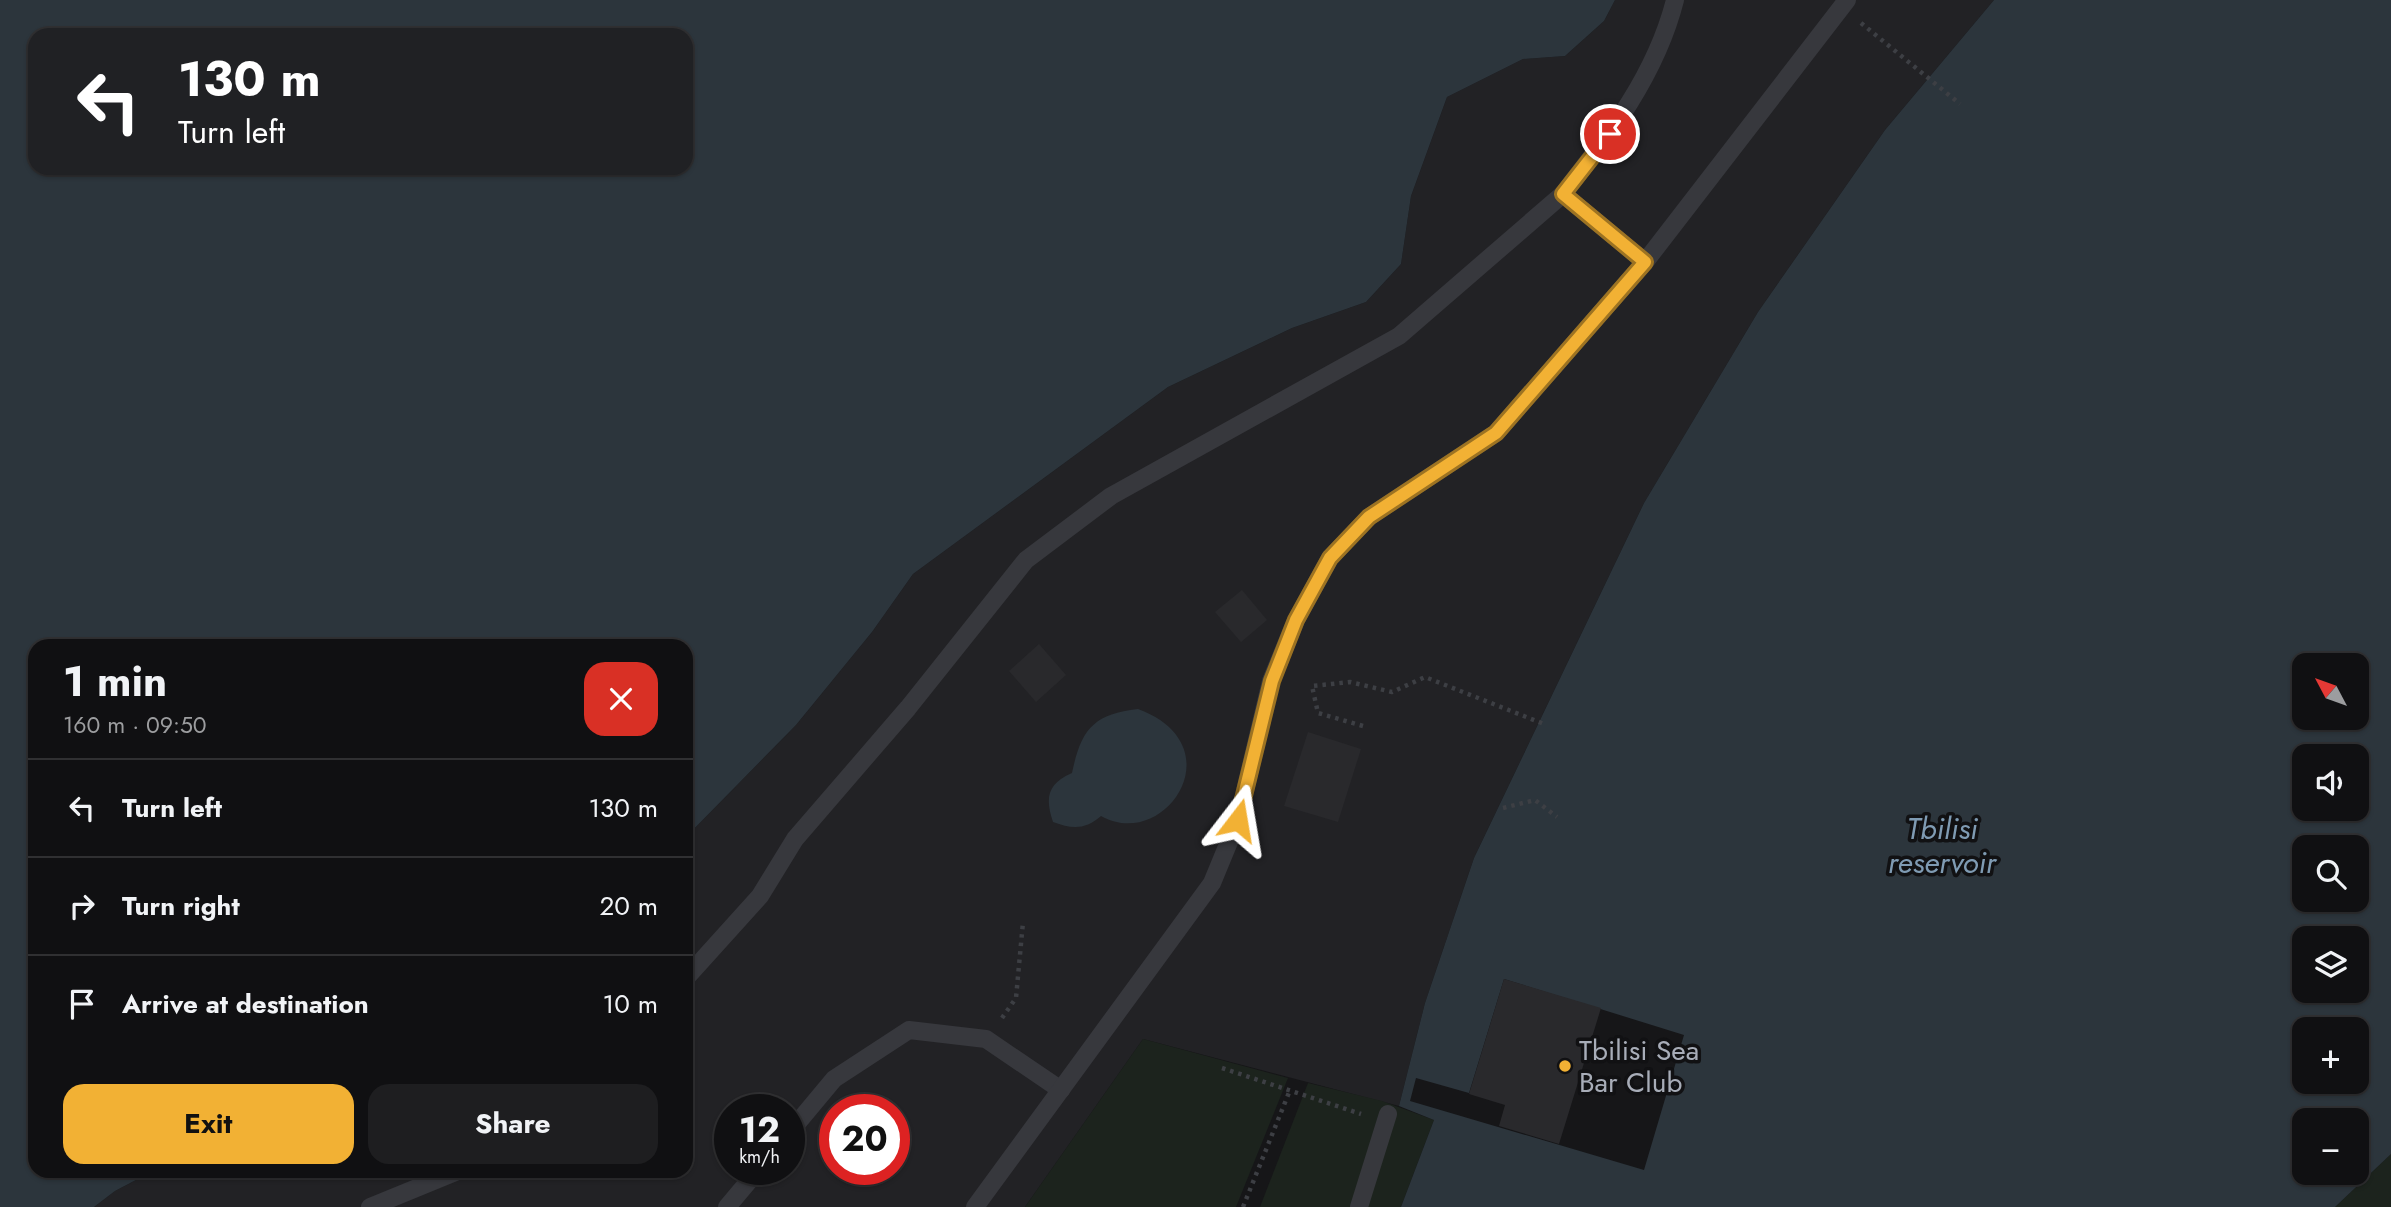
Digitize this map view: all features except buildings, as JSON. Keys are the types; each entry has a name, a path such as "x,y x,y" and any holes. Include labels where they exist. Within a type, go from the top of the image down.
{"lane":[{"path":"693,970 760,896 795,839 908,708 1026,560 1111,496 1399,336 1563,194 1610,134 1648,75 1675,0"},
{"path":"975,1207 1212,883 1238,820 1272,681 1296,620 1330,558 1369,517 1496,433 1645,262 1844,4"},
{"path":"1563,194 1645,262"},
{"path":"805,1114 834,1080 909,1030 986,1039 1062,1090"},
{"path":"1359,1207 1386,1118"},
{"path":"379,1205 442,1178"},
{"path":"727,1207 746,1185"}],"path":[{"path":"1844,4 1959,104"},
{"path":"1363,726 1318,713 1312,686 1350,682 1392,692 1425,677 1544,724"},
{"path":"1503,808 1535,800 1558,817"},
{"path":"1016,998 1023,922"},
{"path":"1222,1068 1386,1118"},
{"path":"1243,1207 1290,1090"}],"shaded area":[{"path":"1615,0 1994,0 1885,130 1758,312 1644,503 1474,858 1425,1003 1399,1106 1143,1039 1025,1207 94,1207 115,1191 140,1178 693,1178 693,830 796,725 872,632 913,574 1168,387 1292,328 1366,302 1401,264 1411,196 1447,97 1523,59 1565,56 1604,21"},
{"path":"1143,1039 1288,1078 1236,1207 1025,1207"},
{"path":"1308,1083 1382,1101 1434,1120 1401,1207 1260,1207"},
{"path":"2391,1154 2391,1207 2335,1207 2358,1185 2369,1185 2369,1175"}],"water":[{"path":"0,0 1615,0 1604,21 1565,56 1523,59 1447,97 1411,196 1401,264 1366,302 1292,328 1168,387 913,574 872,632 796,725 693,830 693,639 28,639 28,1178 140,1178 115,1191 94,1207 0,1207"},
{"name":"Tbilisi reservoir","path":"1994,0 2391,0 2391,1154 2369,1175 2369,1108 2292,1108 2292,1185 2358,1185 2335,1207 1401,1207 1434,1120 1399,1106 1425,1003 1474,858 1644,503 1758,312 1885,130"},
{"path":"1138,709 1167,726 1183,746 1186,769 1180,790 1166,808 1147,820 1125,823 1101,816 1078,827 1053,822 1049,806 1050,793 1057,782 1072,773 1085,735 1100,720 1110,715"}],"pier":[{"path":"1504,979 1684,1035 1644,1170 1410,1101 1416,1078 1469,1093"}],"place":[{"name":"Tbilisi Sea Bar Club","path":"1565,1066"}],"route":[{"path":"1238,820 1272,681 1296,620 1330,558 1369,517 1496,433 1645,262 1563,194 1610,134"}]}
